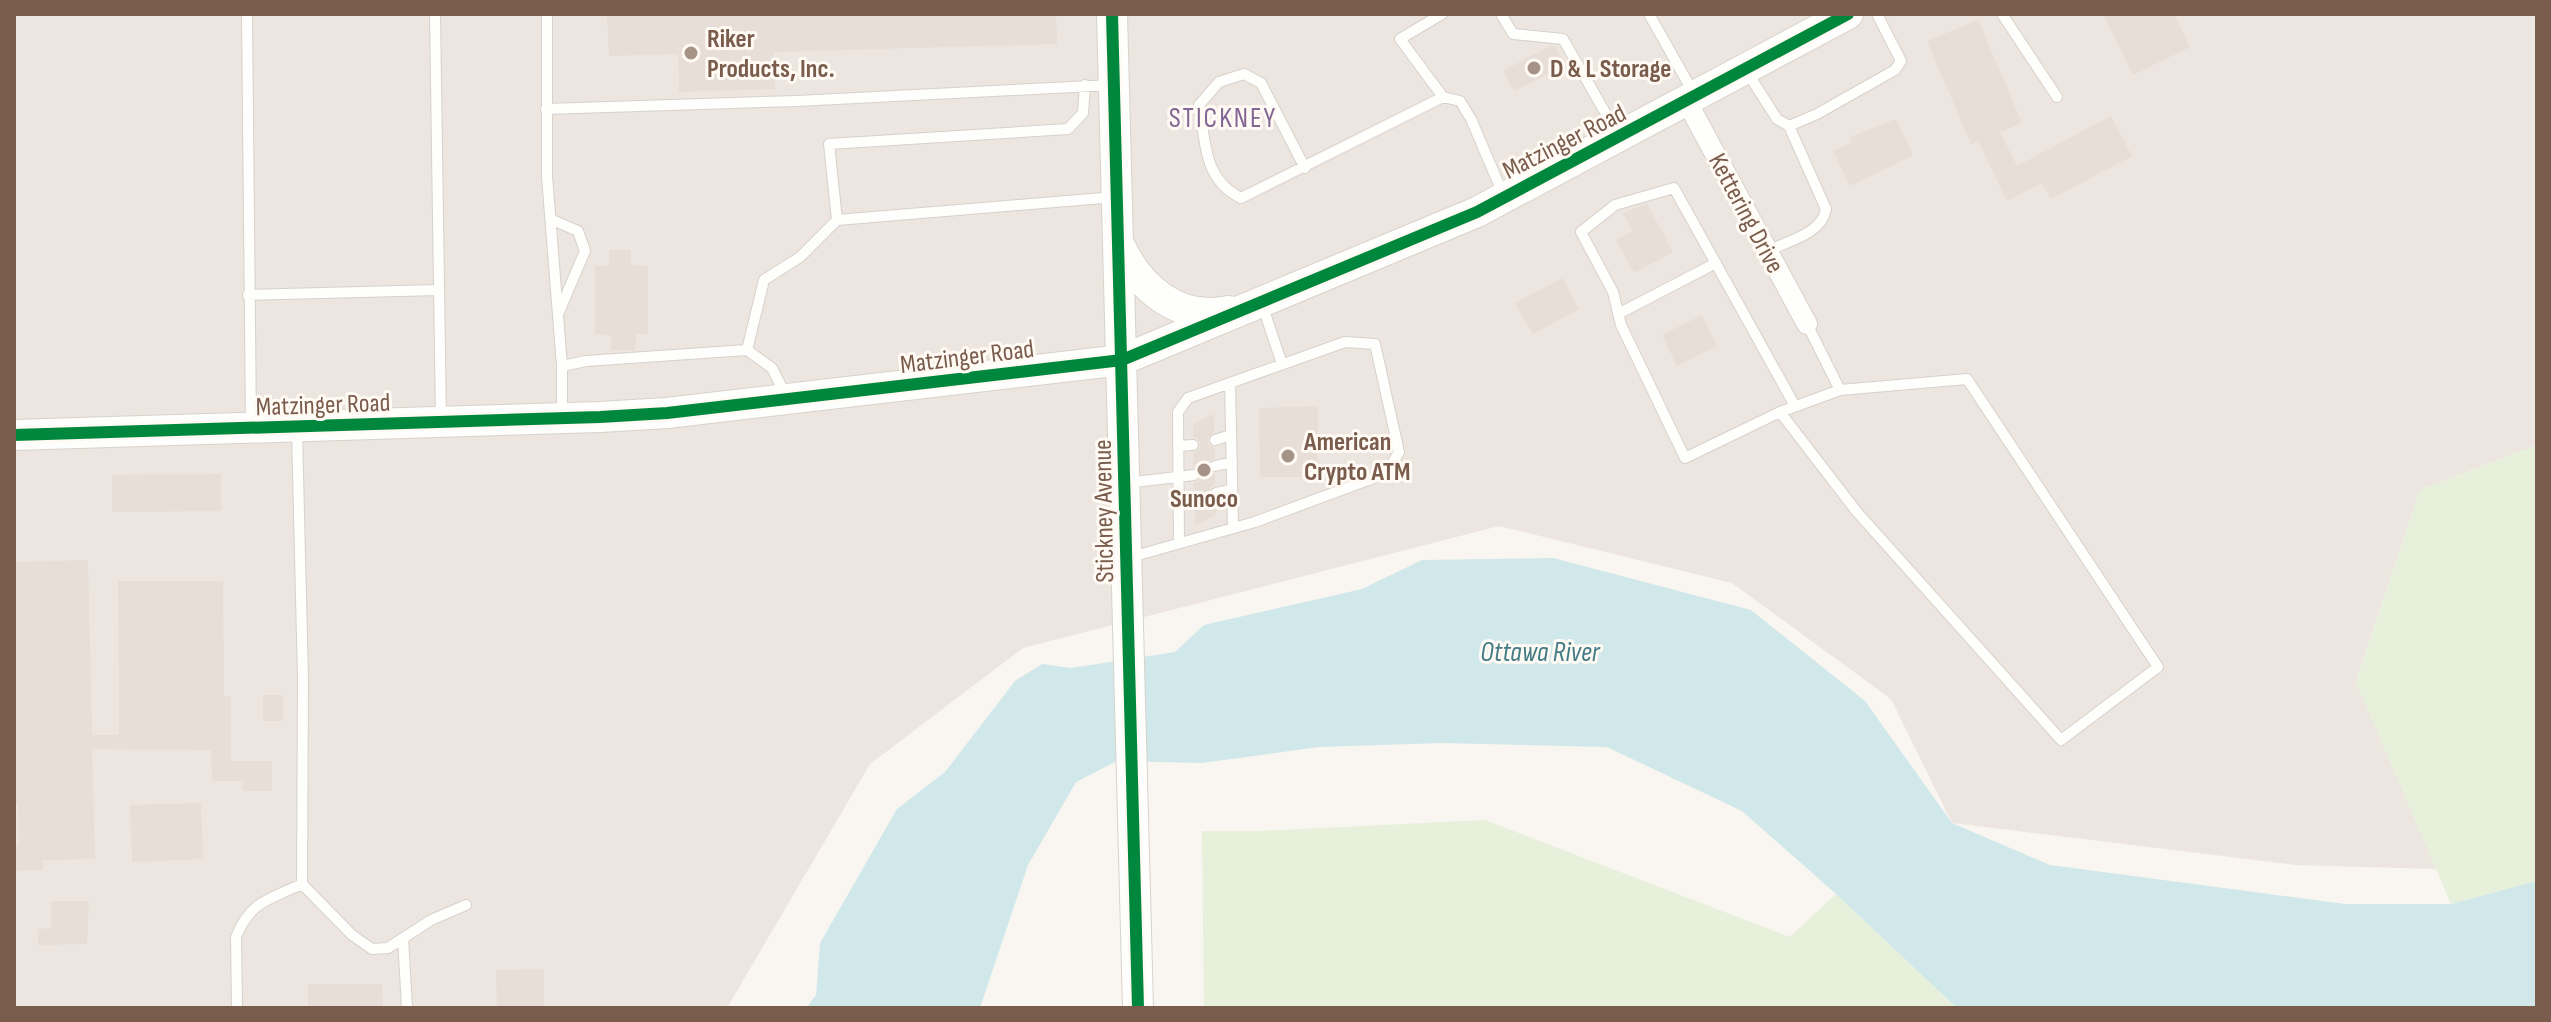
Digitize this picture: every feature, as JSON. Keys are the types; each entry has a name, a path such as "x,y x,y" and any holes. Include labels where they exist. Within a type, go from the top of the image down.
{"street":[{"name":"Stickney Avenue","path":"1112,14 1099,85 1117,197 1138,1008"},
{"name":"Matzinger Road","path":"14,435 667,413 1122,360 1477,212 1848,14"},
{"name":"Kettering Drive","path":"1692,99 1807,324"},
{"path":"1118,242 1135,274 1151,291 1170,303 1191,311 1220,313 1256,304"}],"lane":[{"path":"247,14 251,428"},
{"path":"435,14 441,422"},
{"path":"547,14 550,219 562,366 562,418"},
{"path":"1442,14 1400,39 1443,97 1460,101 1471,119 1504,196"},
{"path":"1501,14 1513,34 1563,39 1620,137"},
{"path":"1649,14 1692,99"},
{"path":"1789,126 1817,114 1895,70 1901,61 1877,14"},
{"path":"2002,14 2057,97"},
{"path":"1746,70 1777,119 1789,126 1826,209 1819,227 1767,251"},
{"path":"1305,168 1261,83 1244,74 1219,82 1199,105 1210,170 1226,191 1241,198 1305,168 1443,97"},
{"path":"546,109 797,101 1099,85"},
{"path":"837,220 829,144 1068,129 1083,113 1099,85"},
{"path":"1780,412 1857,512 2061,740 2158,667 1967,379 1840,390 1780,412 1685,458 1621,325 1613,292 1581,232 1615,205 1674,188 1795,406"},
{"path":"747,350 764,280 800,257 837,220 1117,197"},
{"path":"550,219 578,231 585,251 558,316"},
{"path":"1618,314 1716,263"},
{"path":"248,295 439,290"},
{"path":"1256,304 1282,364"},
{"path":"1807,324 1840,390"},
{"path":"1125,558 1179,543 1233,528 1387,473 1399,452 1375,344 1345,342 1188,398 1178,412 1179,543"},
{"path":"562,366 586,361 747,350 772,368 788,400"},
{"path":"1230,383 1233,528"},
{"path":"297,426 303,695 302,884 352,935 372,949 388,948 431,920 466,905"},
{"path":"1215,440 1231,435"},
{"path":"1178,446 1193,445"},
{"path":"1215,466 1232,462"},
{"path":"1124,483 1194,475"},
{"path":"1216,493 1232,489"},
{"path":"1179,505 1194,499"},
{"path":"237,1008 236,937 240,926 254,907 302,884"},
{"path":"403,938 407,1008"}],"shaded area":[{"path":"14,14 2537,14 2537,445 2420,490 2356,681 2436,869 2296,865 1952,823 1891,699 1732,583 1499,526 1023,648 870,764 727,1008 14,1008"}],"green space":[{"path":"2537,445 2537,881 2451,904 2356,682 2420,490"},
{"path":"1485,820 1790,937 1836,894 1957,1008 1204,1008 1202,831"}],"water":[{"name":"Ottawa River","path":"1553,558 1751,610 1865,701 1952,823 2050,865 2345,904 2451,904 2537,881 2537,1008 1957,1008 1742,811 1607,747 1441,743 1319,747 1202,763 1117,761 1076,782 1028,865 980,1008 806,1008 816,995 820,943 897,809 945,772 1015,681 1042,664 1071,668 1175,652 1204,625 1362,589 1422,560"}],"building":[{"name":"Riker Products, Inc.","path":"607,14 1056,14 1057,44 774,52 775,89 679,92 678,54 609,56"},
{"path":"2103,14 2174,14 2190,47 2133,75"},
{"path":"1978,20 2022,123 2000,132 2017,166 2111,116 2132,156 2051,199 2042,183 2007,201 1978,141 1971,144 1927,41"},
{"name":"D & L Storage","path":"1555,46 1565,65 1514,91 1503,71"},
{"path":"1896,119 1913,155 1850,186 1833,151 1852,142 1850,137"},
{"path":"1647,204 1673,252 1634,273 1616,240 1633,231 1623,213"},
{"path":"609,250 631,250 631,265 648,266 648,334 636,334 635,350 611,350 611,335 595,334 595,266 609,266"},
{"path":"1562,278 1579,309 1533,334 1515,303"},
{"path":"1702,315 1717,346 1677,366 1662,335"},
{"name":"American Crypto ATM","path":"1318,406 1317,471 1304,471 1305,477 1260,477 1259,408"},
{"name":"Sunoco","path":"1214,414 1214,432 1207,439 1209,445 1215,448 1215,458 1209,461 1207,467 1215,474 1215,485 1208,494 1216,501 1216,515 1195,525 1195,507 1202,499 1200,493 1194,491 1194,483 1202,475 1194,467 1193,453 1201,445 1193,437 1193,424"},
{"path":"221,474 221,511 112,512 112,475"},
{"path":"88,560 92,735 119,735 118,581 223,581 224,696 231,696 231,761 272,761 272,791 243,791 243,781 212,781 211,750 92,749 95,859 43,860 43,870 14,871 14,845 19,845 18,805 14,805 15,562"},
{"path":"263,695 283,695 283,721 263,721"},
{"path":"201,803 203,859 132,862 130,805"},
{"path":"51,901 89,901 87,944 38,945 38,929 51,928"},
{"path":"544,969 544,1008 497,1008 496,970"},
{"path":"308,984 382,984 383,1008 308,1008"}],"cycle path":[{"path":"1112,14 1138,1008"},
{"path":"14,435 667,413 1122,360 1477,212 1848,14"}],"place":[{"name":"Riker Products, Inc.","path":"691,53"},
{"name":"D & L Storage","path":"1534,68"},
{"name":"American Crypto ATM","path":"1288,456"},
{"name":"Sunoco","path":"1204,470"}],"district":[{"name":"STICKNEY","path":"1223,117"}]}
